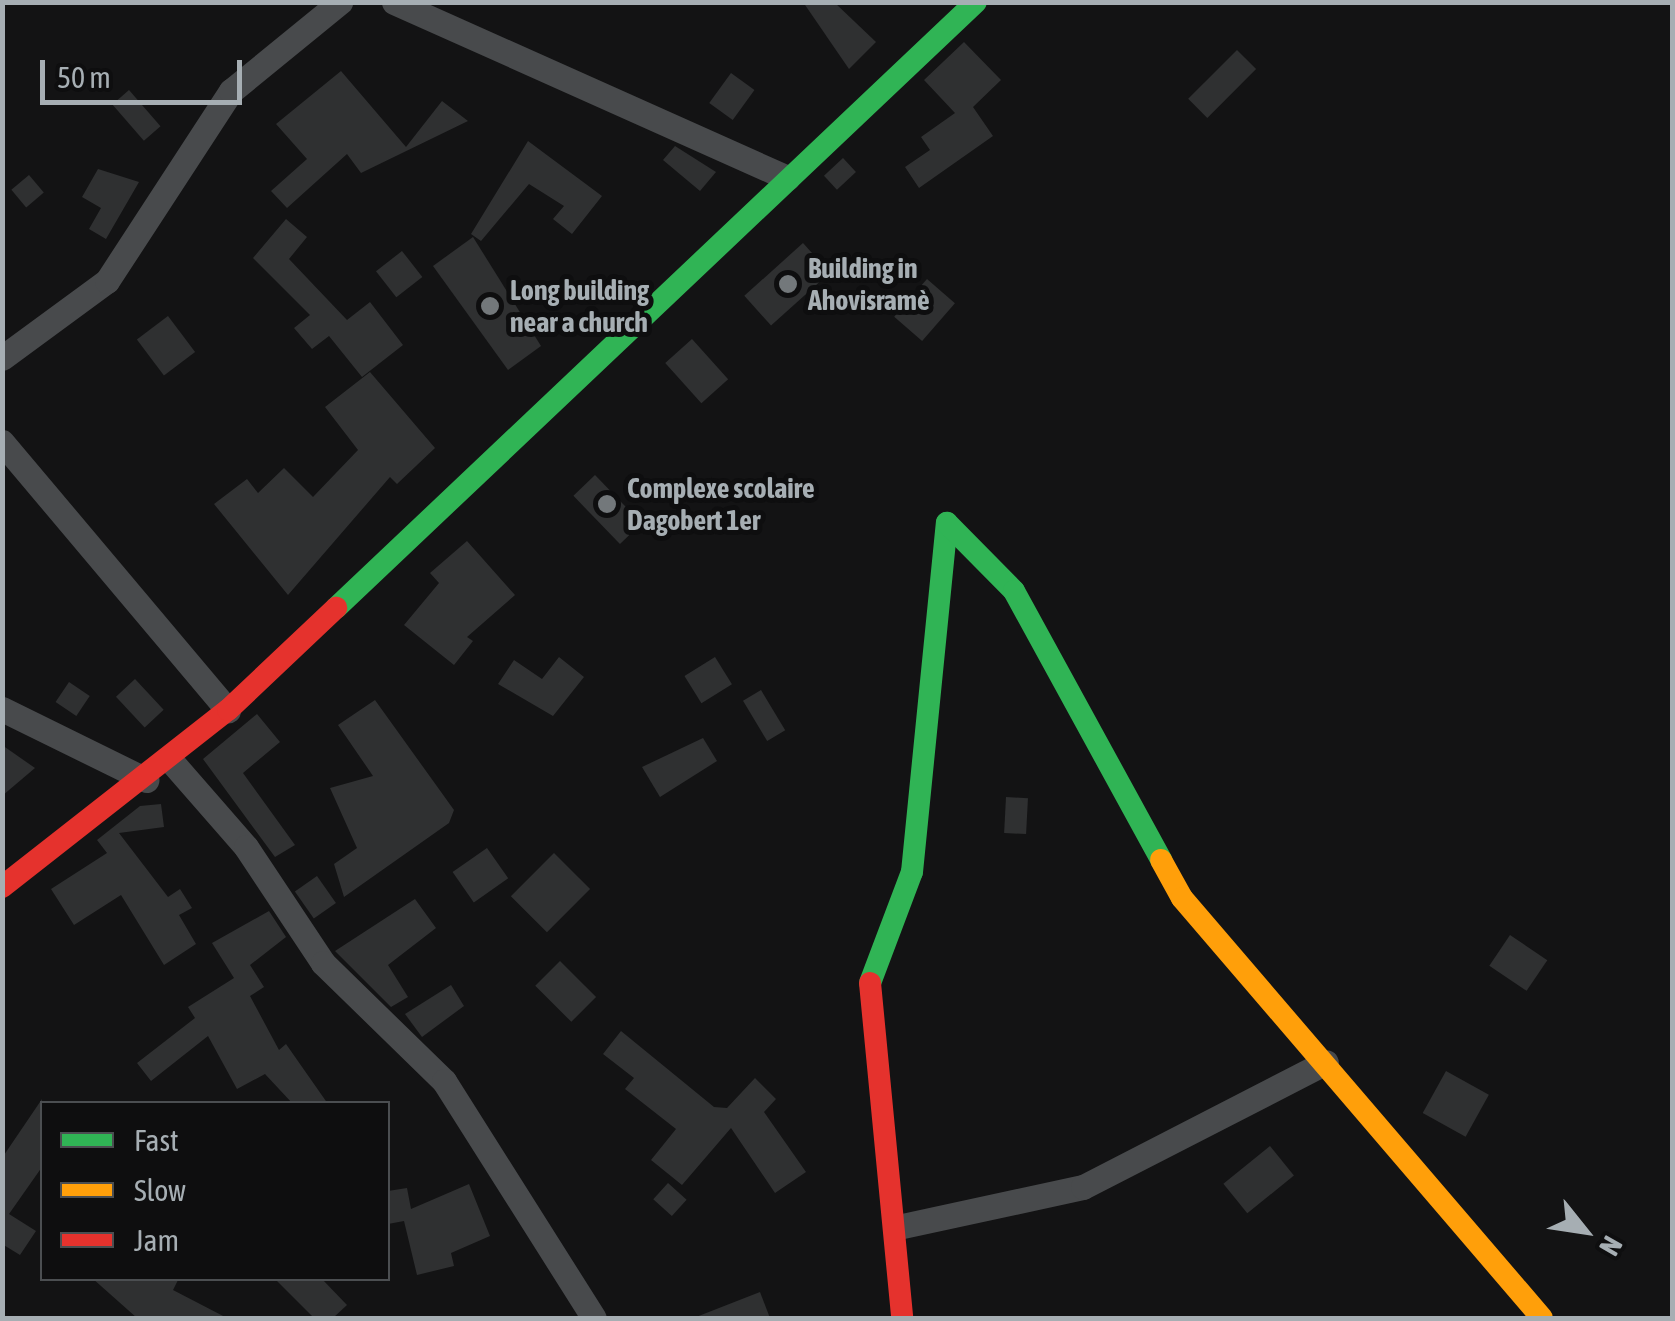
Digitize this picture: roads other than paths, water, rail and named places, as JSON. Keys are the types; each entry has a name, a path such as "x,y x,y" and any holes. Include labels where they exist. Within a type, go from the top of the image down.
{"street":[{"path":"2,358 107,281 231,91 340,2"},
{"path":"394,2 787,178"},
{"path":"2,886 171,761 228,710 976,2"},
{"path":"2,442 228,710"},
{"path":"902,1318 898,1227 866,994 912,872 947,523 1014,591 1182,898 1542,1318"},
{"path":"2,709 146,780"},
{"path":"171,761 246,848 323,963 444,1080 594,1318"},
{"path":"898,1227 1083,1187 1326,1062"}],"place":[{"name":"Building in Ahovisramè","path":"788,284"},
{"name":"Long building near a church","path":"490,306"},
{"name":"Complexe scolaire Dagobert 1er","path":"607,504"}]}
